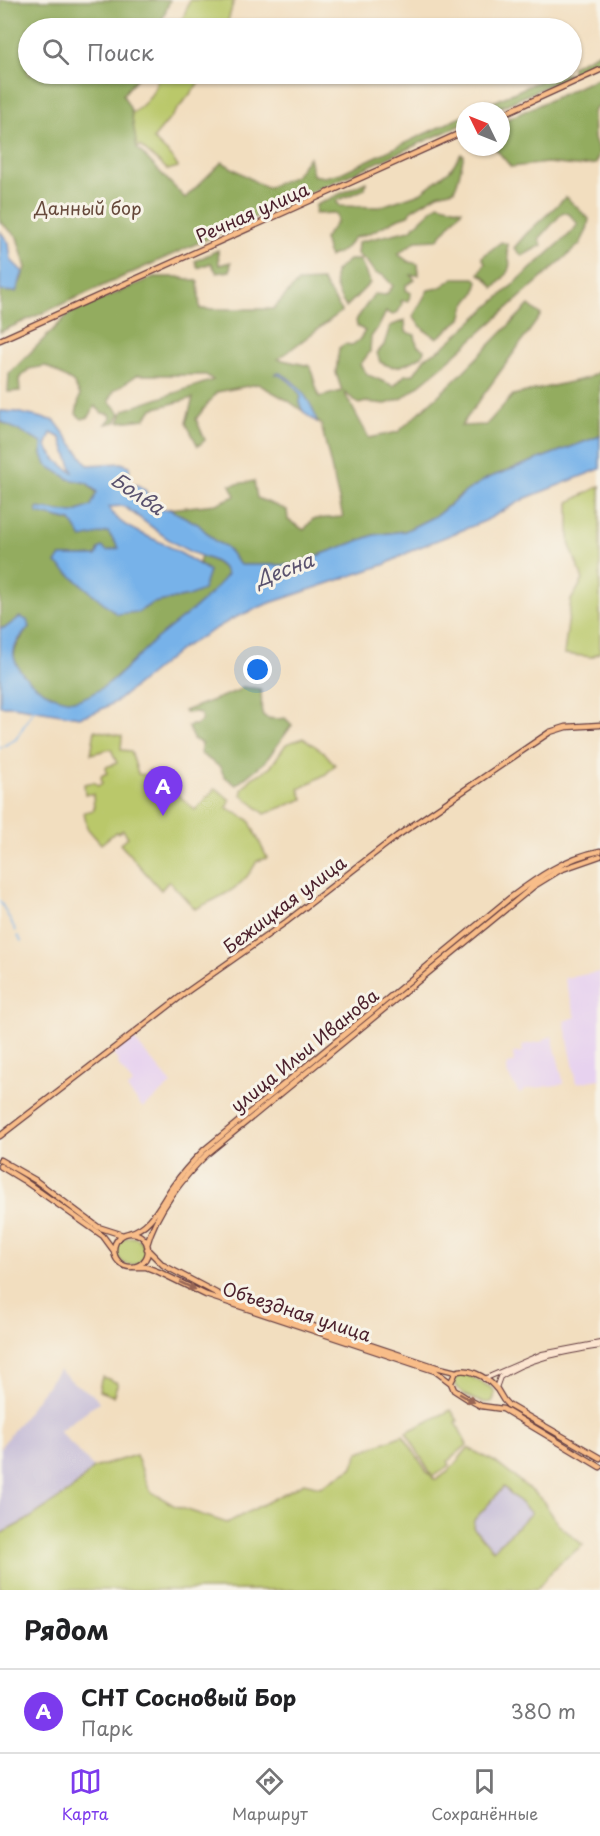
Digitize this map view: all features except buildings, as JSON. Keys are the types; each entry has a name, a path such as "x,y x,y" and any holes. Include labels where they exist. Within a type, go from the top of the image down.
{"main road":[{"path":"582,78 600,70"},
{"path":"510,111 569,84"},
{"name":"Речная улица","path":"0,340 456,135"},
{"name":"Бежицкая улица","path":"0,1136 188,991 286,922 404,831 550,732 566,727 600,725"},
{"path":"512,900 544,873 600,850"},
{"path":"512,900 560,870 600,856"},
{"name":"улица Ильи Иванова","path":"126,1234 144,1227 150,1221 179,1178 204,1150 512,900"},
{"name":"улица Ильи Иванова","path":"147,1247 155,1223 178,1188 207,1154 512,900"},
{"path":"0,1160 35,1180 98,1227 140,1236 147,1247 145,1259 134,1267 123,1265 115,1257 116,1242 126,1234"},
{"path":"0,1166 103,1236 114,1251"},
{"name":"Объездная улица","path":"147,1247 163,1265 220,1295 456,1372 468,1371 484,1379"},
{"name":"Объездная улица","path":"134,1267 159,1272 206,1295 435,1371 451,1383 454,1390 481,1406 503,1409 600,1467"},
{"path":"600,1344 542,1354 484,1379 496,1388 508,1404 600,1458"},
{"path":"496,1388 500,1377 533,1361 600,1344"},
{"path":"451,1383 456,1372"},
{"path":"489,1407 496,1402 499,1395"}],"shaded area":[{"path":"600,972 600,1079 577,1083 564,1021 576,1017 564,978"},
{"path":"552,1036 564,1084 527,1089 519,1093 506,1067 514,1063 513,1053 523,1052 522,1045 544,1041"},
{"path":"132,1037 172,1084 143,1108 127,1089 133,1084 113,1055"},
{"path":"59,1370 75,1384 95,1396 99,1402 59,1431 94,1468 70,1491 25,1521 0,1534 0,1448"},
{"path":"504,1487 531,1513 493,1551 473,1527 474,1520"}],"green space":[{"name":"Данный бор","path":"0,0 170,0 163,18 18,18 18,84 132,84 123,95 131,110 137,148 185,198 222,162 266,188 295,176 309,157 313,175 324,177 341,173 456,119 456,127 0,332 0,291 16,292 26,268 17,237 0,222"},
{"path":"190,0 234,0 229,18 183,18"},
{"path":"600,52 600,62 582,70 582,61"},
{"path":"600,77 600,103 593,112 594,138 599,152 596,164 576,166 547,163 511,167 502,156 510,156 510,118"},
{"path":"156,84 198,84 153,139 171,156 178,167 168,170 140,146 121,157 128,116 140,108"},
{"path":"532,84 552,84 510,103 493,102"},
{"path":"460,156 464,156 454,190 438,194 413,209 408,215 354,238 344,250 329,257 324,239 337,222 337,216 334,213 315,214 316,205 366,182 365,189 336,201 340,206 379,207 420,193 450,170"},
{"path":"566,197 589,219 587,230 580,244 439,369 403,398 386,404 366,402 359,404 344,392 369,438 398,432 455,380 529,305 541,315 461,426 486,425 513,395 588,378 600,371 600,436 488,478 459,496 437,515 405,531 374,535 292,565 240,565 225,546 216,542 198,524 169,509 216,504 235,496 230,485 254,481 257,498 287,510 288,520 304,530 313,519 343,517 321,424 287,400 258,384 217,392 196,419 205,440 198,446 186,423 193,398 152,409 145,419 119,422 124,410 213,380 206,375 137,375 114,391 109,401 120,413 115,422 106,424 111,418 110,414 102,413 95,406 89,417 82,419 76,414 80,395 73,382 46,366 29,369 19,379 20,391 8,392 9,374 70,313 154,277 178,277 198,281 200,309 273,309 298,282 322,281 342,311 278,359 310,366 319,397 342,391 336,373 339,348 345,344 352,345 359,340 365,331 357,326 356,320 374,294 386,295 393,286 383,275 375,273 357,254 358,242 410,230 438,204 462,210 437,240 416,241 398,254 409,262 418,264 419,275 411,275 415,280 406,285 406,290 411,293 408,301 401,301 402,305 398,312 393,315 386,312 371,337 370,352 360,365 368,375 394,386 405,375 414,374 425,358 441,349 572,232 578,224 569,214 563,212 539,239 542,245 522,256 514,248"},
{"path":"501,242 507,244 510,263 506,275 494,288 484,276 479,274 485,263 482,257"},
{"path":"218,250 219,265 231,262 230,271 217,273 211,263 198,268 195,261"},
{"path":"349,260 360,260 370,283 346,307 337,291 335,272"},
{"path":"454,278 474,278 478,281 475,293 465,305 461,319 437,338 424,330 413,317 428,290 439,288"},
{"path":"405,320 406,332 415,335 417,345 424,350 422,356 397,367 380,362 377,353 384,345 390,326"},
{"path":"0,421 26,431 42,443 42,454 69,479 87,483 97,493 91,506 73,513 37,508 37,512 108,532 119,548 107,551 99,549 97,556 61,556 138,612 153,603 189,596 209,571 199,563 201,556 216,562 228,574 198,607 156,639 118,675 96,692 76,701 60,699 45,693 31,683 16,666 14,654 18,643 29,627 20,617 5,628 0,628"},
{"path":"600,486 600,652 592,657 564,654 571,600 583,580 569,543 569,502"},
{"path":"242,687 260,689 263,716 274,719 285,718 292,725 265,762 236,785 224,776 220,767 201,754 201,743 193,739 188,727 202,720 201,714 184,711"},
{"path":"95,730 122,736 121,750 131,751 138,774 145,775 150,770 195,810 216,788 230,800 227,808 249,820 267,858 257,861 245,878 231,891 195,909 169,881 161,890 120,844 128,837 123,830 116,832 101,844 87,828 84,812 94,810 93,794 85,794 84,784 94,782 98,786 102,783 101,776 107,773 106,767 117,763 111,749 91,754"},
{"path":"303,738 324,752 335,765 326,774 299,789 303,799 265,814 242,795 242,789 252,778 270,768 286,744"},
{"path":"131,1237 141,1241 145,1251 141,1261 131,1265 121,1261 117,1251 121,1241"},
{"path":"464,1373 492,1388 495,1393 493,1401 483,1402 470,1398 460,1390 454,1381 456,1376"},
{"path":"103,1377 118,1383 113,1396 99,1391"},
{"path":"451,1410 467,1445 448,1461 450,1465 432,1477 435,1480 448,1472 468,1448 495,1462 541,1498 559,1525 583,1545 558,1564 536,1590 0,1590 0,1534 25,1521 70,1491 94,1468 136,1455 150,1491 175,1506 227,1523 304,1483 320,1487 352,1468 359,1452 403,1435 432,1476 406,1432","holes":["504,1487 531,1513 493,1550 473,1527 474,1520"]}],"water":[{"path":"0,231 9,243 11,260 23,272 16,292 0,291"},
{"path":"280,373 292,381 303,393 312,407 317,422 306,415 302,409 301,397 293,385 287,379 274,374"},
{"path":"0,411 16,412 55,421 88,465 121,463 130,466 128,482 131,486 138,485 146,491 148,498 156,502 159,510 169,509 198,524 216,542 225,546 240,565 292,565 374,535 405,531 437,515 468,490 488,478 600,436 600,469 526,498 485,521 415,549 386,564 267,604 234,618 182,648 117,701 96,712 79,717 0,706 0,628 5,628 20,617 27,620 29,627 14,650 15,660 20,669 27,679 48,694 71,700 80,699 101,688 121,673 156,639 202,602 227,574 216,562 190,552 160,534 123,506 109,507 126,526 168,546 209,571 203,590 189,596 153,603 138,612 117,614 56,563 61,556 96,556 102,547 107,551 119,548 108,532 82,538 71,521 37,513 37,508 73,513 91,506 97,492 87,483 69,479 46,465 42,454 42,443 0,421","holes":["51,433 61,438 73,472 58,461 46,446"]}],"waterway":[{"path":"0,748 16,739 34,709"},
{"path":"0,901 16,931"},
{"path":"18,936 21,941"}],"place":[{"name":"СНТ Сосновый Бор","path":"163,816"}],"water label":[{"name":"Болва","path":"138,493"},
{"name":"Десна","path":"284,569"}]}
